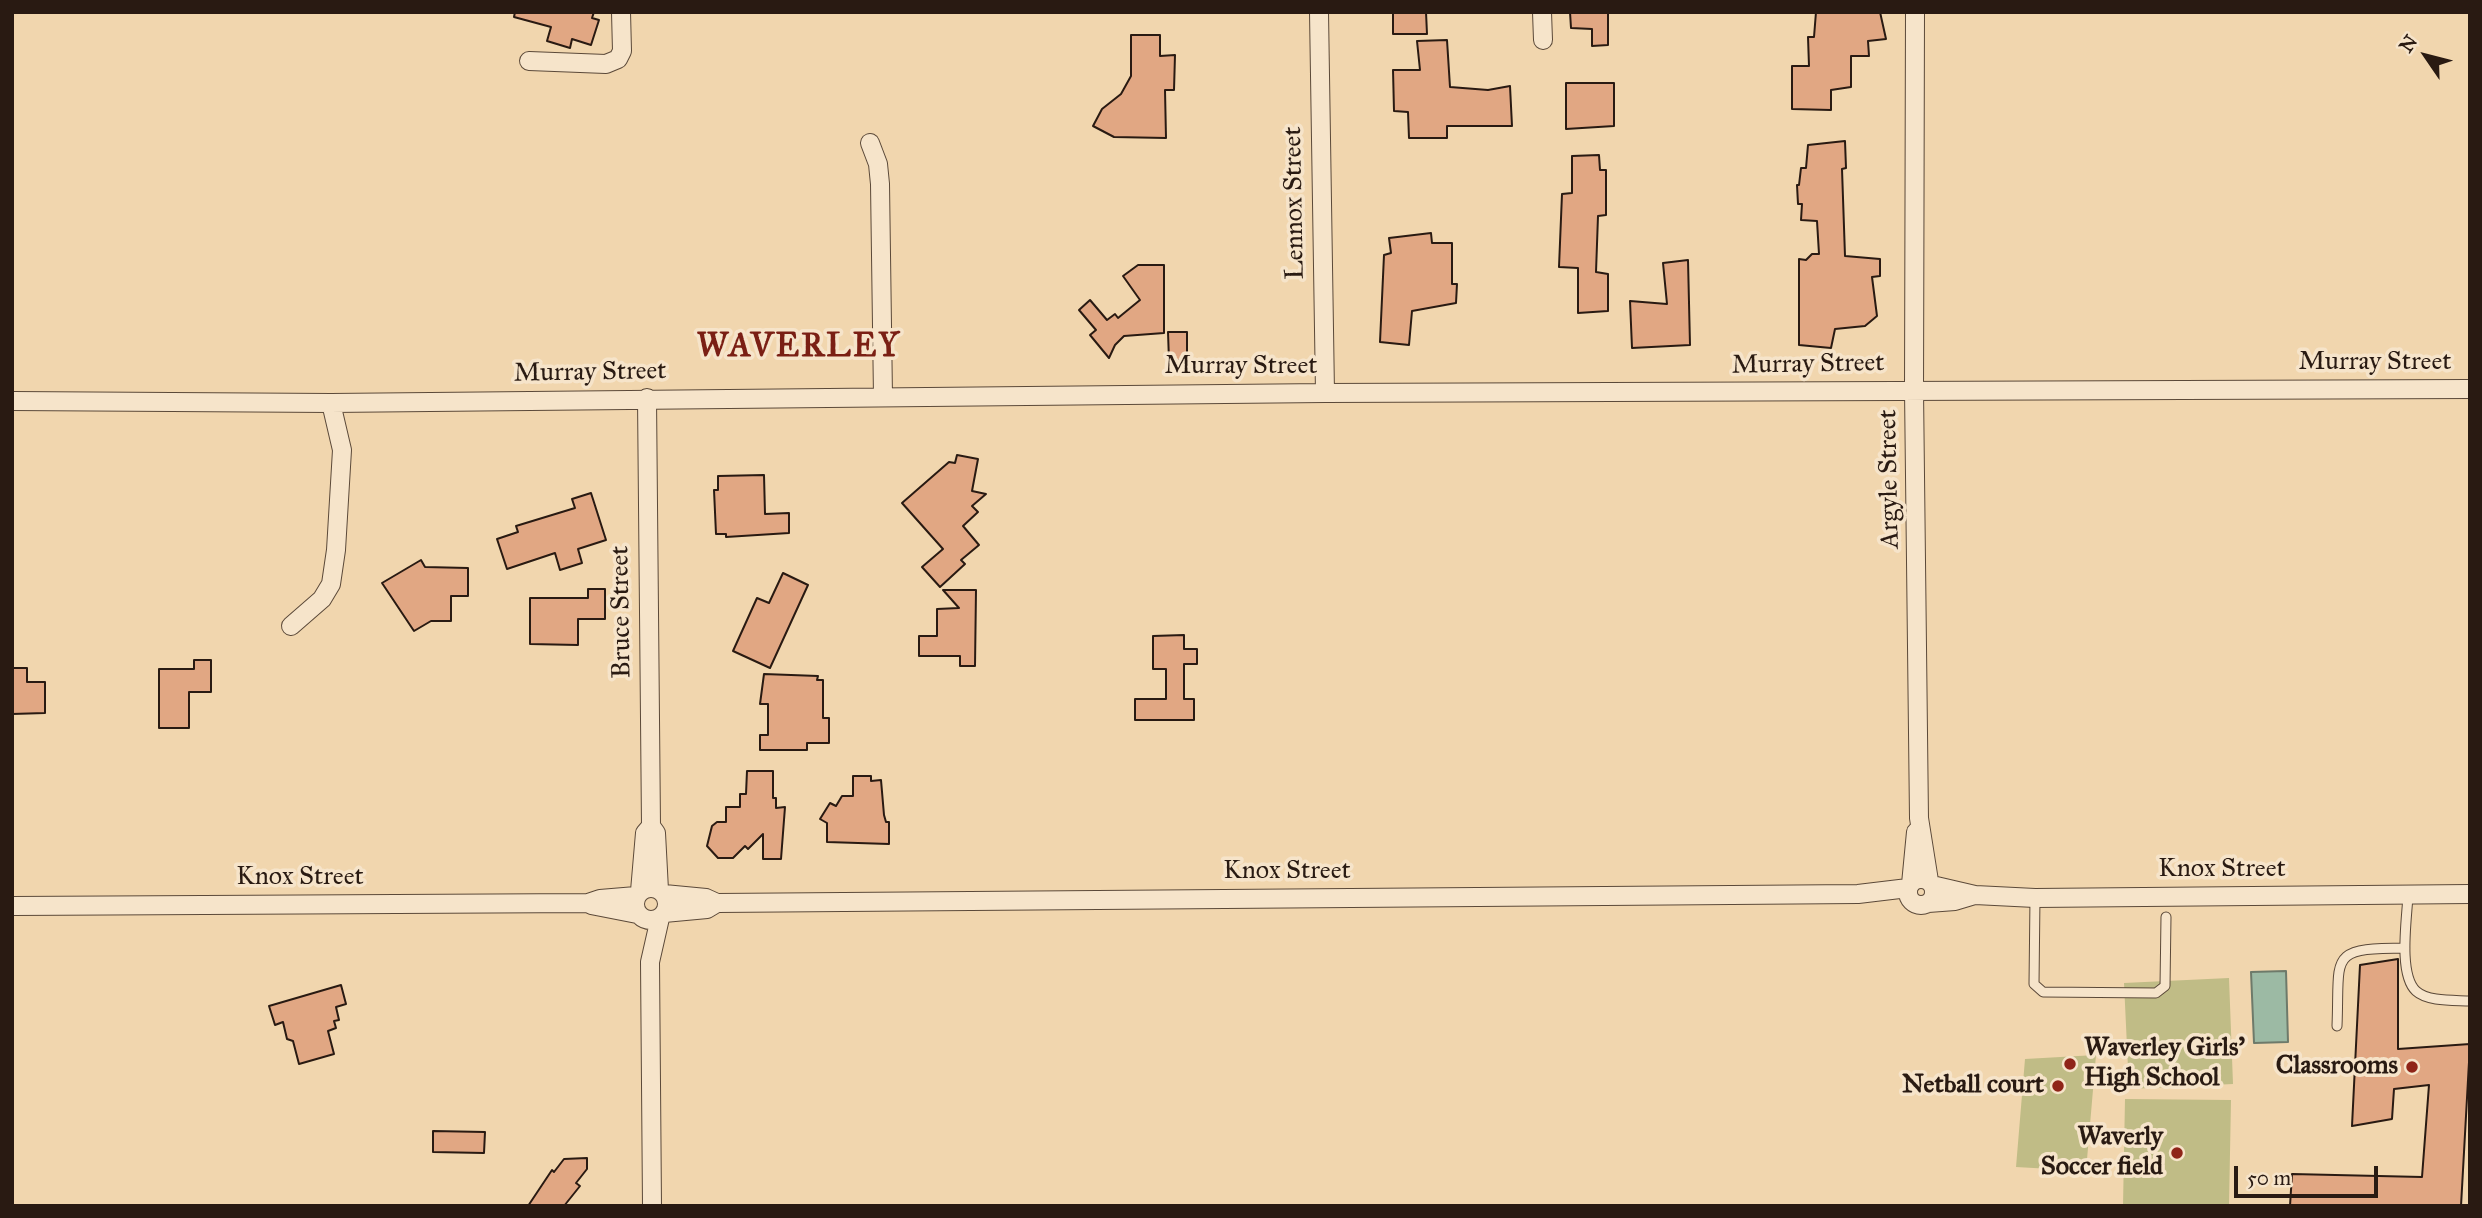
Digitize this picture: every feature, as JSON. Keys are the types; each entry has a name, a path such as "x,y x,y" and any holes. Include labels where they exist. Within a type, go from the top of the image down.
{"street":[{"path":"529,61 606,64 618,59 622,51 621,12"},
{"name":"Lennox Street","path":"1319,12 1325,393"},
{"path":"1542,12 1542,40"},
{"name":"Argyle Street","path":"1915,12 1914,390 1918,887"},
{"path":"870,143 878,164 880,184 883,397"},
{"name":"Murray Street","path":"12,401 331,403 1325,393 2470,389"},
{"name":"Bruce Street","path":"647,398 651,826 656,833 662,892 667,907 662,916 650,962 652,1206"},
{"path":"291,626 322,599 331,584 336,550 342,450 331,403"},
{"name":"Bruce Street","path":"650,962 645,953 639,905 645,833 651,826"},
{"name":"Knox Street","path":"1918,887 1934,895 1928,903 1955,901 1975,895"},
{"name":"Knox Street","path":"639,905 653,888 662,892 706,898 717,903 1858,894 1918,887 1975,895 2035,898 2470,894"},
{"name":"Knox Street","path":"12,906 588,903 600,899 639,905 662,916 707,909 717,903"}],"lane":[{"path":"2408,895 2405,948 2410,979 2417,992 2429,997 2470,1001"},
{"path":"2035,898 2034,984 2043,992 2156,993 2165,986 2166,917"},
{"path":"2337,1026 2340,966 2344,957 2353,950 2405,948"}],"shaded area":[{"path":"2286,971 2288,1042 2254,1043 2251,972"},
{"path":"2229,978 2233,1084 2129,1089 2124,983"},
{"path":"2096,1055 2086,1171 2016,1167 2025,1059"},
{"name":"Waverly Soccer field","path":"2125,1099 2231,1100 2229,1206 2123,1206"}],"building":[{"path":"515,12 594,12 592,18 599,20 591,45 572,39 570,48 547,41 551,27 514,17"},
{"path":"1393,12 1426,12 1427,34 1393,34"},
{"path":"1570,12 1608,13 1608,45 1592,46 1592,29 1571,28"},
{"path":"1816,12 1880,12 1886,39 1868,41 1869,56 1851,56 1851,87 1831,90 1831,110 1792,109 1792,66 1809,66 1808,37 1814,37"},
{"path":"1131,35 1160,35 1160,56 1175,55 1174,90 1165,90 1166,138 1114,137 1093,126 1102,109 1121,94 1131,76"},
{"path":"1447,40 1450,87 1488,90 1510,86 1512,126 1447,126 1447,138 1409,138 1408,112 1394,111 1393,70 1420,70 1417,41"},
{"path":"1566,83 1614,83 1614,126 1566,129"},
{"path":"1845,141 1846,168 1842,169 1845,256 1880,259 1880,276 1872,277 1877,316 1865,326 1835,329 1831,348 1799,345 1799,259 1806,260 1812,254 1819,254 1817,221 1801,220 1802,204 1798,204 1797,185 1801,168 1806,168 1808,145"},
{"path":"1599,155 1600,170 1606,170 1606,215 1598,216 1596,272 1608,274 1608,311 1578,313 1578,268 1559,267 1562,194 1572,193 1572,156"},
{"path":"1431,233 1432,243 1452,243 1452,284 1457,284 1456,303 1412,311 1409,345 1380,342 1384,255 1391,253 1389,238"},
{"path":"1688,260 1690,345 1632,348 1630,301 1667,304 1663,263"},
{"path":"1138,265 1164,265 1164,333 1124,336 1115,345 1109,358 1090,335 1096,330 1079,310 1090,300 1107,320 1115,314 1118,318 1140,300 1123,276"},
{"path":"1168,332 1187,332 1187,360 1169,361"},
{"path":"957,455 978,459 972,491 986,494 972,506 978,512 963,526 979,545 961,560 965,564 940,587 922,567 943,549 902,503 949,462 955,463"},
{"path":"764,475 765,514 789,513 789,533 726,537 726,534 716,534 714,490 718,490 718,476"},
{"path":"591,493 606,540 578,549 582,563 560,570 555,553 507,569 497,539 518,532 516,526 575,508 572,499"},
{"path":"421,560 425,567 468,568 468,596 451,596 451,621 431,621 414,631 382,583"},
{"path":"783,573 808,585 770,668 733,651 757,598 769,603"},
{"path":"588,589 605,589 605,619 578,619 578,645 530,644 530,598 588,598"},
{"path":"943,590 976,590 975,666 960,666 960,656 919,656 919,636 937,636 937,609 959,608"},
{"path":"1184,635 1184,649 1197,649 1197,664 1184,664 1184,699 1194,699 1194,720 1135,720 1135,699 1166,699 1166,669 1153,669 1153,636"},
{"path":"194,660 211,660 211,692 189,692 189,728 159,728 159,669 194,669"},
{"path":"12,668 27,668 27,682 45,682 45,713 12,714"},
{"path":"764,674 818,676 817,680 823,680 823,718 829,718 829,743 807,743 807,750 760,750 760,735 768,735 768,704 760,704"},
{"path":"747,771 773,771 773,798 776,798 776,808 785,807 781,859 763,859 763,834 748,849 745,846 733,858 718,858 707,846 712,826 717,822 726,822 726,807 740,807 740,794 746,794"},
{"path":"853,776 871,776 871,781 881,780 884,815 886,822 889,822 889,844 827,842 827,823 820,819 830,803 836,806 842,796 853,796"},
{"name":"Classrooms","path":"2398,959 2398,1049 2470,1044 2461,1206 2290,1206 2292,1174 2422,1177 2429,1085 2394,1089 2392,1119 2352,1126 2360,965"},
{"path":"341,985 346,1004 336,1007 339,1020 334,1021 336,1028 328,1031 334,1054 299,1064 293,1041 287,1039 283,1022 275,1025 269,1006"},
{"path":"433,1131 485,1132 484,1153 433,1152"},
{"path":"587,1158 587,1169 576,1183 580,1186 564,1206 528,1206 552,1170 554,1172 564,1159"}],"place":[{"name":"Waverley Girls' High School","path":"2070,1064"},
{"name":"Classrooms","path":"2412,1067"},
{"name":"Netball court","path":"2058,1086"},
{"name":"Waverly Soccer field","path":"2177,1153"}],"district":[{"name":"WAVERLEY","path":"799,348"}]}
